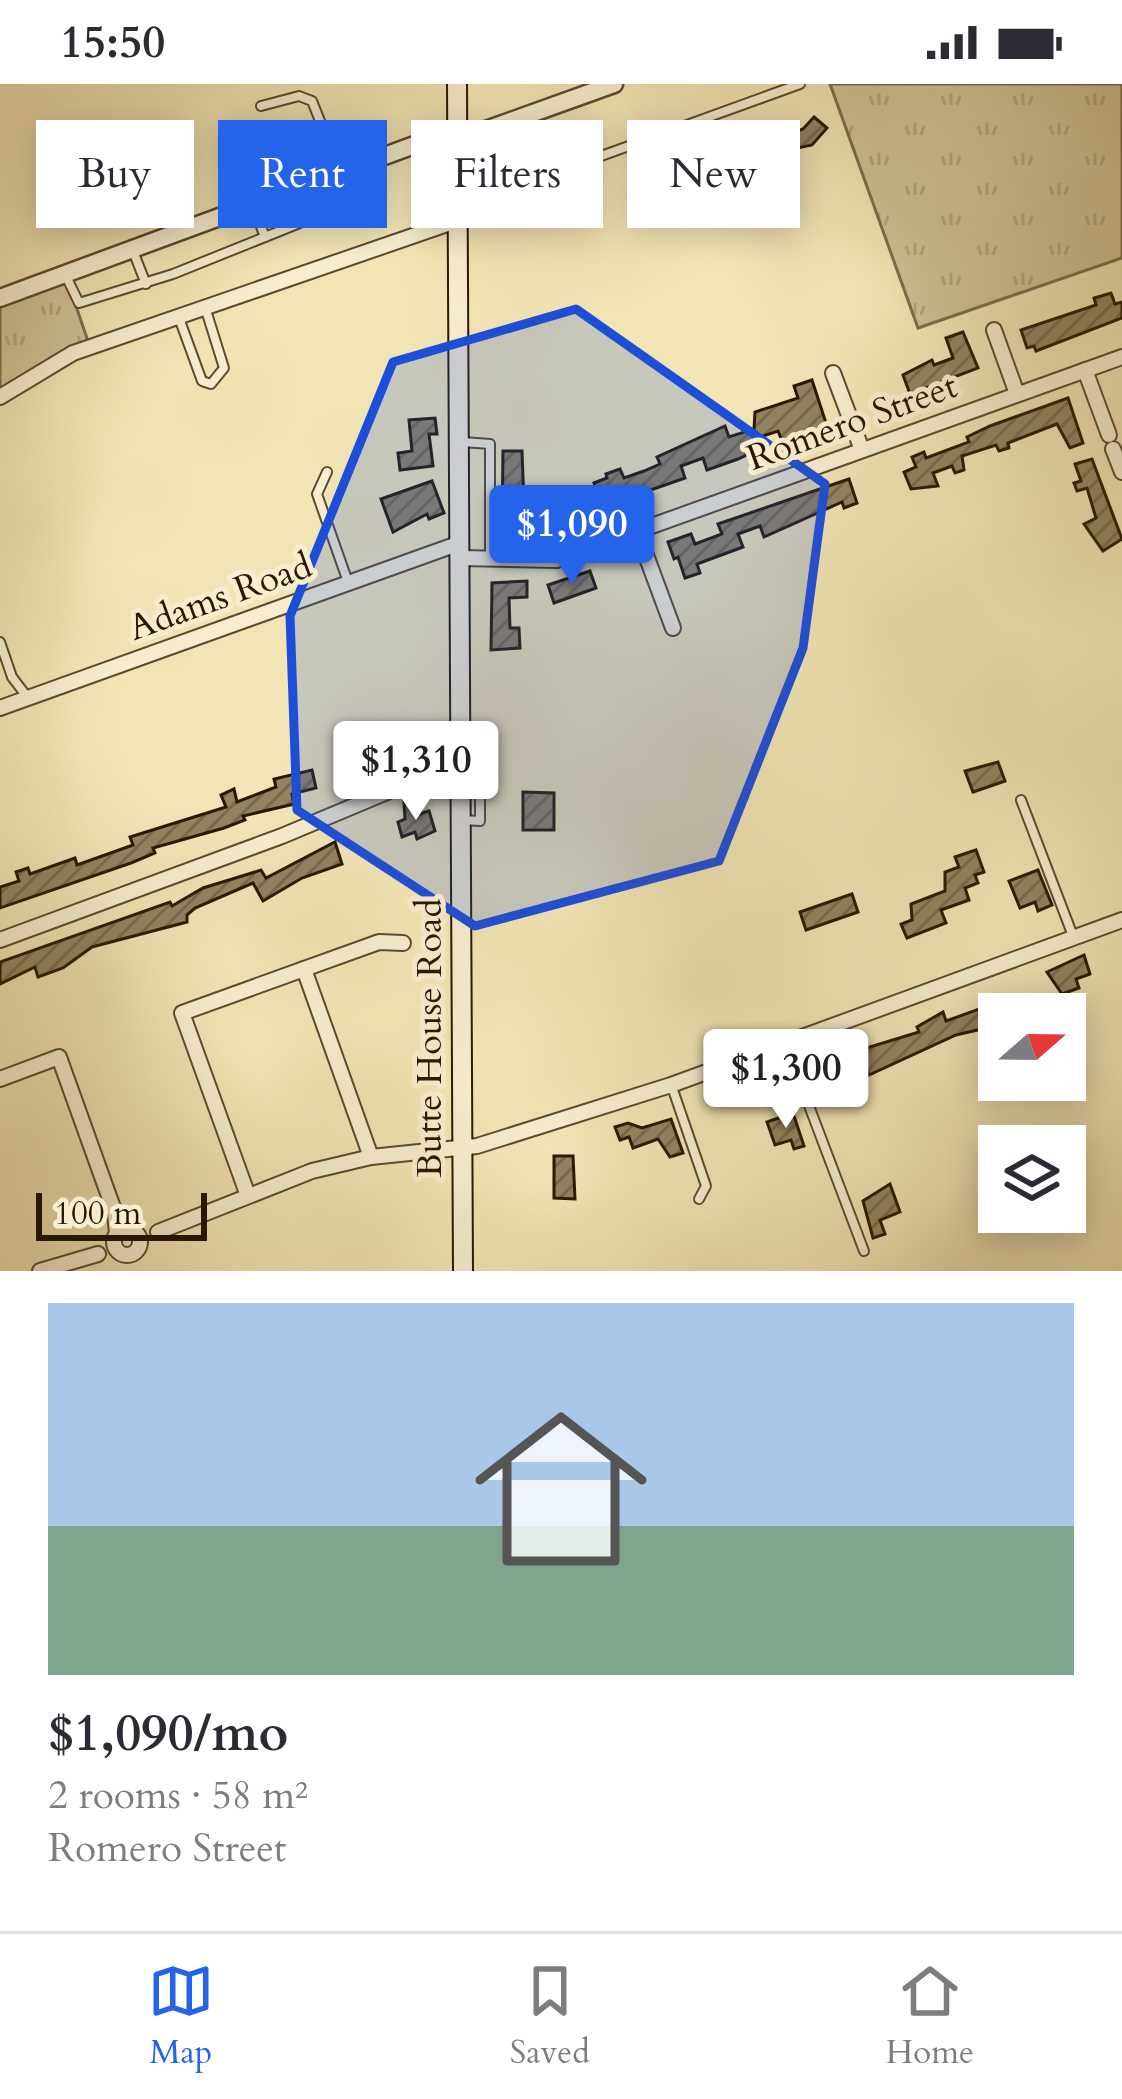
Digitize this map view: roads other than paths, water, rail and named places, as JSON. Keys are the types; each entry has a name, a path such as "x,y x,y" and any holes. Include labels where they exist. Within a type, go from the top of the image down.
{"main road":[{"name":"Butte House Road","path":"457,84 458,120"},
{"name":"Butte House Road","path":"459,228 461,764 470,794 461,820 463,1271"}],"street":[{"path":"514,120 614,84"},
{"path":"0,298 218,218"},
{"path":"0,398 73,353 421,228"},
{"path":"994,330 1017,394"},
{"name":"Romero Street","path":"460,551 490,559 557,560 1122,357"},
{"path":"1085,370 1122,472"},
{"path":"833,373 862,450"},
{"path":"638,531 673,628"},
{"name":"Adams Road","path":"0,709 349,583 460,551"},
{"path":"0,940 461,764"},
{"path":"40,1271 158,1232 247,1193 371,1156 461,1147 671,1085 1122,920"},
{"path":"247,1193 182,1013 380,942 403,943"},
{"path":"304,969 371,1156"},
{"path":"0,1079 59,1058 126,1239"}],"lane":[{"path":"603,159 800,84"},
{"path":"261,106 299,96 312,101 320,120"},
{"path":"262,228 266,237"},
{"path":"65,274 80,303 146,284 288,228"},
{"path":"132,249 146,284"},
{"path":"179,316 202,381 211,384 224,368 206,308"},
{"path":"460,442 490,444 490,559"},
{"path":"327,472 317,494 349,583"},
{"path":"0,643 12,677 28,698"},
{"path":"1021,800 1073,938"},
{"path":"786,1043 864,1251"},
{"path":"671,1085 706,1186 699,1199"}]}
